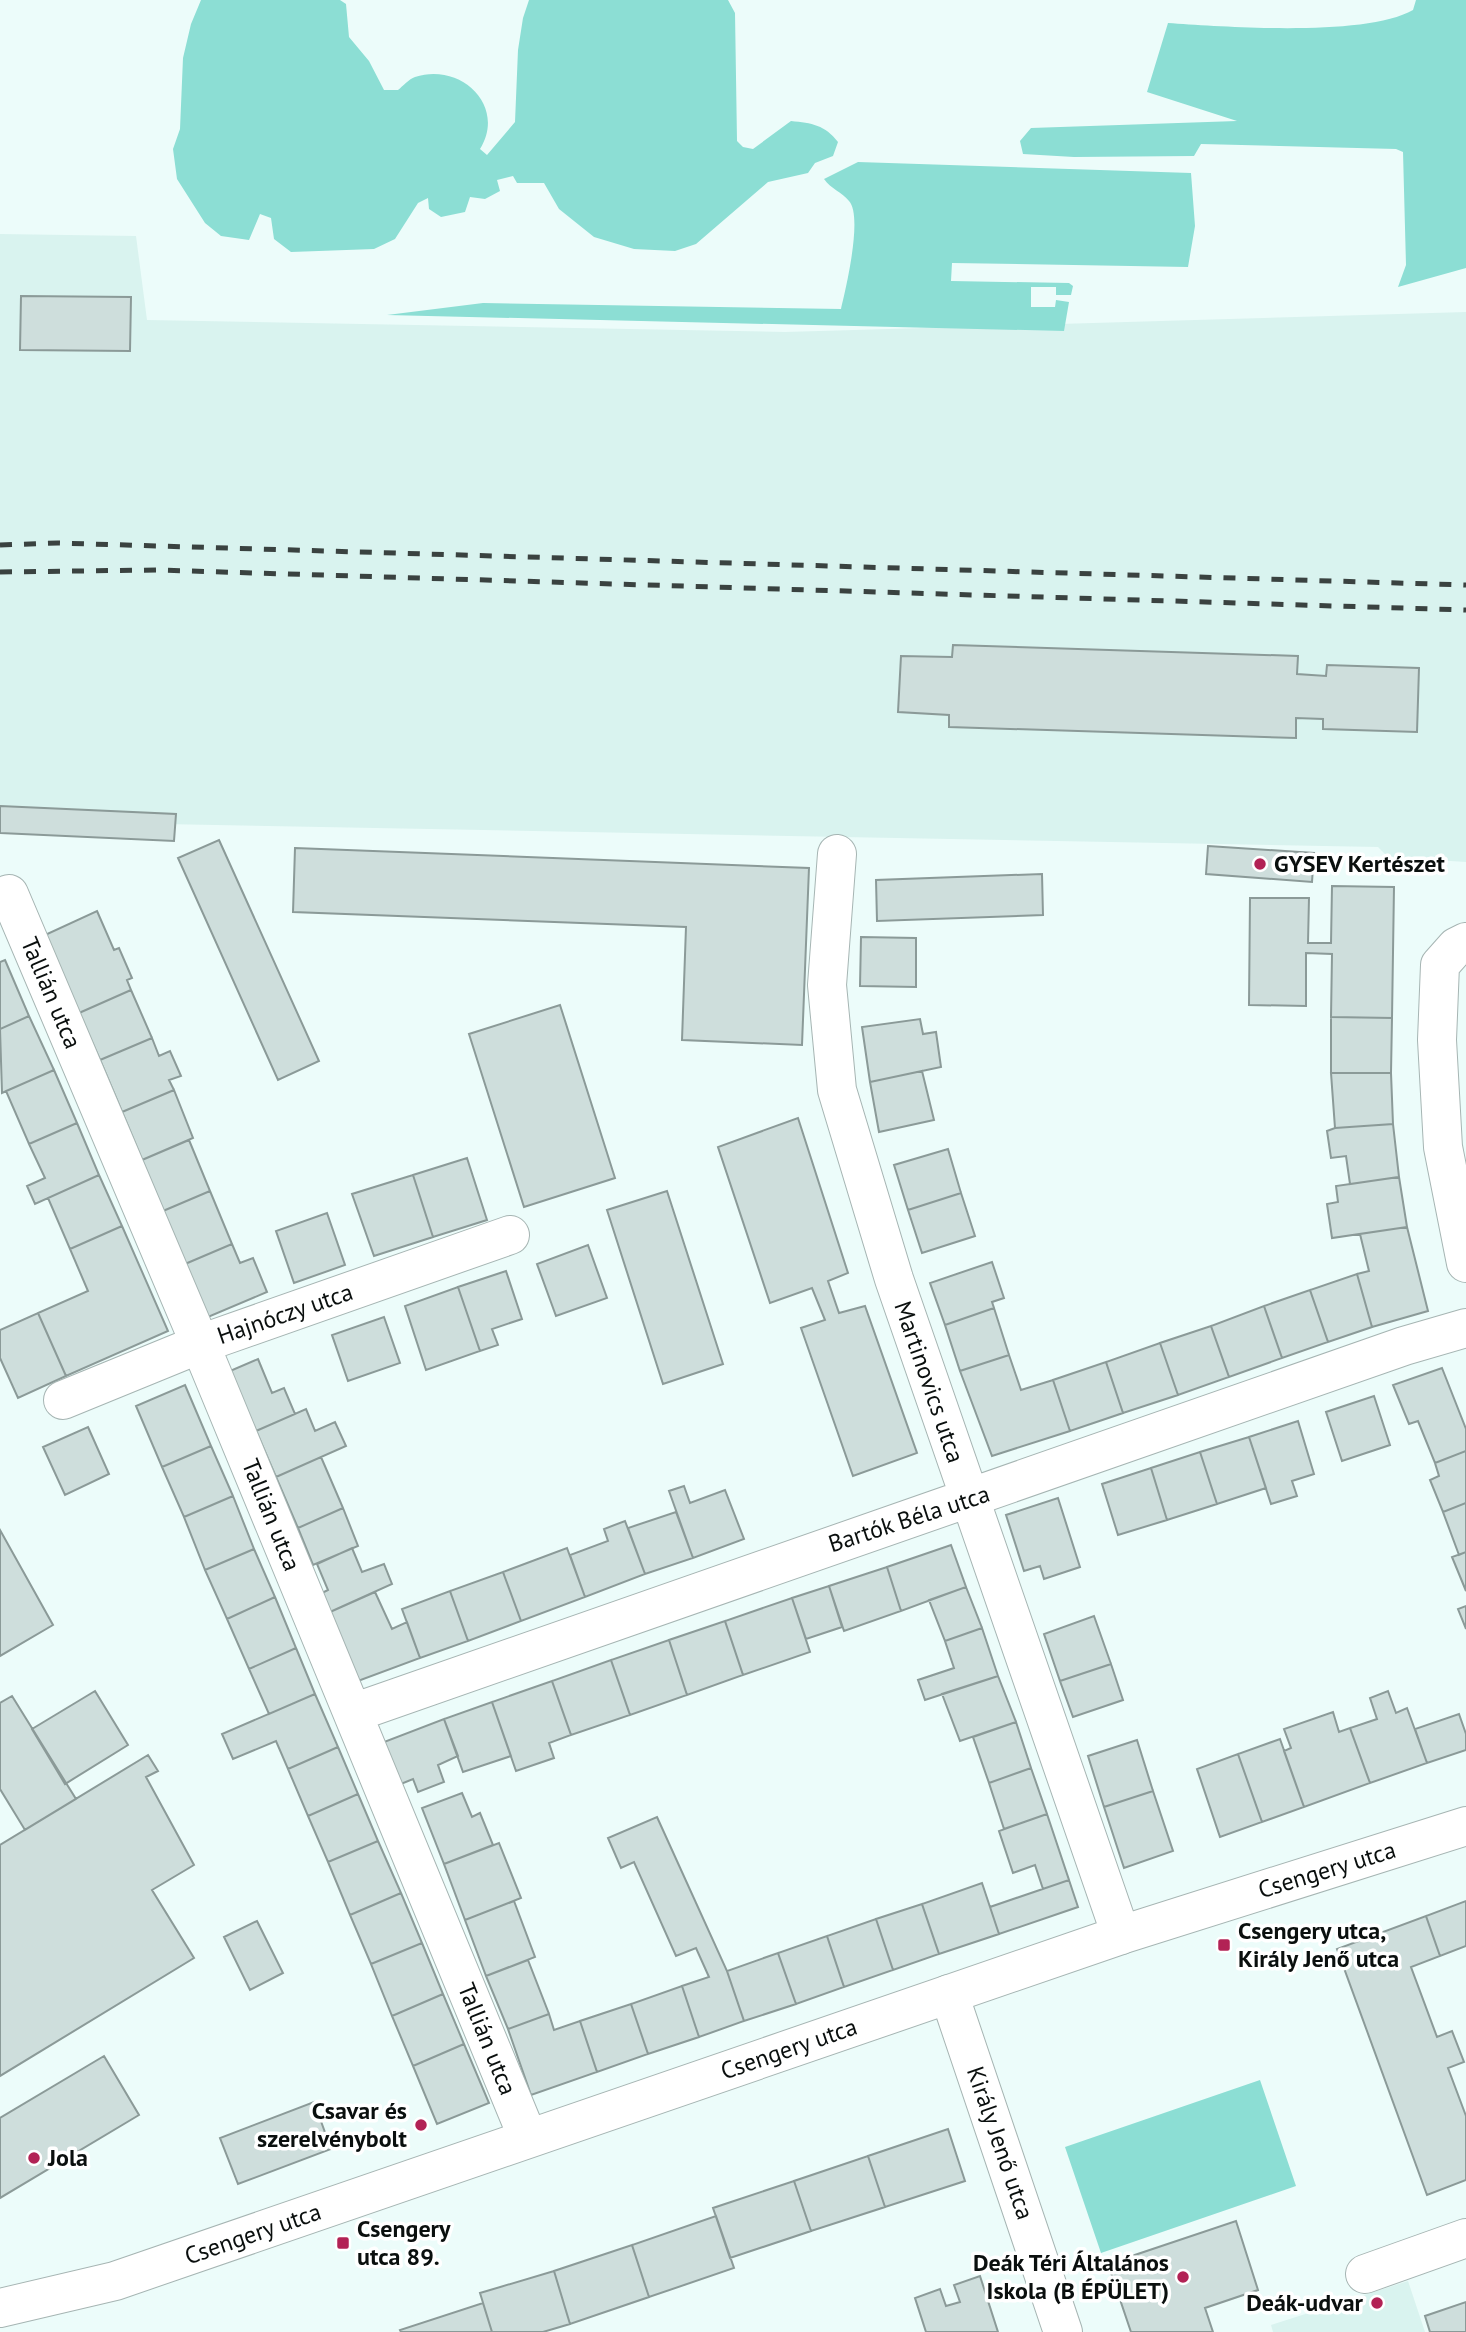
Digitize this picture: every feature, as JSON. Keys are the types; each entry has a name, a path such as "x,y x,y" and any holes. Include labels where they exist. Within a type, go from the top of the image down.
{"street":[{"name":"Martinovics utca","path":"838,854 827,985 837,1090 894,1279 1121,1935"},
{"name":"Tallián utca","path":"9,894 200,1344 528,2138"},
{"path":"1453,954 1437,1040 1443,1147 1466,1263"},
{"name":"Hajnóczy utca","path":"63,1400 200,1344 510,1235"},
{"name":"Bartók Béla utca","path":"353,1713 1405,1346 1466,1328"},
{"name":"Csengery utca","path":"0,2308 116,2281 1121,1935 1466,1826"},
{"name":"Király Jenő utca","path":"949,1994 1063,2332"},
{"path":"1364,2273 1466,2238"},
{"name":"Csengery utca","path":"19,2332 116,2281"}],"shaded area":[{"path":"201,0 340,0 346,4 349,37 369,61 384,90 398,90 413,78 432,74 448,76 474,91 483,103 488,117 487,133 480,149 487,155 515,122 518,50 529,0 728,0 735,13 737,141 743,147 753,149 791,121 818,126 838,142 833,156 815,163 808,173 768,182 696,244 675,251 634,249 594,237 559,209 544,183 517,183 513,176 497,180 500,191 485,199 470,197 465,212 441,217 429,209 428,198 418,203 395,239 374,249 291,252 274,239 271,218 260,214 249,240 221,236 205,223 177,179 173,149 180,129 183,58 191,24"},
{"path":"1416,0 1466,0 1466,268 1398,287 1406,265 1403,152 1396,149 1201,144 1194,156 1074,157 1023,154 1020,141 1031,128 1237,121 1147,92 1168,23 1295,28 1363,24 1413,10"},
{"path":"858,162 1191,173 1195,226 1188,267 952,263 951,281 1069,283 1073,286 1071,295 1056,295 1056,287 1031,287 1031,307 1055,307 1056,300 1069,302 1064,331 387,315 483,303 841,309 852,253 853,209 849,201 824,179"},
{"path":"0,234 136,236 147,320 785,332 1466,312 1466,862 1388,857 1378,847 0,821"},
{"path":"1260,2080 1296,2186 1101,2253 1065,2147"},
{"name":"Deák-udvar","path":"1408,2281 1425,2332 1273,2332 1271,2325"}],"building":[{"path":"21,296 131,297 130,351 20,350"},
{"path":"953,645 1298,656 1297,674 1326,676 1327,665 1419,668 1417,732 1323,729 1323,719 1296,718 1296,738 949,727 949,715 898,712 901,656 952,657"},
{"path":"0,806 176,814 174,841 0,833"},
{"path":"219,840 319,1061 278,1080 178,858"},
{"name":"GYSEV Kertészet","path":"1208,846 1314,853 1312,882 1206,874"},
{"path":"295,848 809,868 802,1045 682,1040 686,927 293,912"},
{"path":"1042,874 1043,915 877,921 876,880"},
{"path":"1332,886 1394,887 1392,1018 1331,1017 1332,954 1306,953 1306,1006 1249,1005 1250,898 1309,898 1308,943 1331,943"},
{"path":"97,911 114,950 119,948 132,978 127,980 131,990 79,1013 45,935"},
{"path":"861,937 916,938 916,987 860,986"},
{"path":"5,960 29,1016 0,1029 0,962"},
{"path":"131,990 152,1038 100,1060 79,1013"},
{"path":"560,1005 615,1178 524,1207 469,1034"},
{"path":"29,1016 54,1070 2,1093 0,1029"},
{"path":"1331,1017 1392,1018 1391,1073 1331,1073"},
{"path":"920,1019 923,1034 936,1032 941,1067 870,1082 862,1027"},
{"path":"152,1038 159,1056 170,1051 181,1076 169,1080 174,1090 122,1112 100,1060"},
{"path":"54,1070 77,1123 29,1144 6,1091"},
{"path":"922,1071 934,1120 879,1132 870,1082"},
{"path":"1331,1073 1391,1073 1393,1124 1335,1128"},
{"path":"174,1090 193,1138 142,1160 122,1112"},
{"path":"798,1118 848,1273 828,1281 839,1313 865,1306 917,1453 853,1476 801,1328 825,1320 812,1288 770,1303 718,1147"},
{"path":"77,1123 99,1175 35,1204 27,1186 45,1178 29,1144"},
{"path":"1393,1124 1399,1177 1350,1184 1346,1156 1331,1158 1327,1131 1335,1128"},
{"path":"189,1140 210,1191 163,1211 142,1160"},
{"path":"948,1149 961,1193 908,1210 894,1165"},
{"path":"467,1158 487,1220 433,1237 413,1175"},
{"path":"99,1175 122,1226 70,1249 48,1198"},
{"path":"413,1175 433,1237 374,1256 352,1194"},
{"path":"1399,1177 1407,1227 1332,1238 1327,1204 1338,1202 1336,1186"},
{"path":"210,1191 232,1244 185,1264 163,1211"},
{"path":"667,1191 723,1364 663,1384 607,1210"},
{"path":"961,1193 975,1236 922,1253 908,1210"},
{"path":"327,1213 345,1265 294,1283 276,1231"},
{"path":"122,1226 168,1331 66,1376 38,1313 88,1291 70,1249"},
{"path":"1407,1227 1428,1311 1372,1327 1357,1274 1369,1271 1360,1234"},
{"path":"232,1244 240,1263 253,1258 267,1292 208,1317 185,1264"},
{"path":"588,1245 607,1298 556,1316 537,1264"},
{"path":"992,1262 1004,1298 992,1302 994,1308 945,1325 930,1283"},
{"path":"506,1271 522,1319 492,1329 498,1345 480,1351 458,1287"},
{"path":"1357,1274 1372,1327 1328,1342 1310,1290"},
{"path":"458,1287 480,1351 426,1370 405,1306"},
{"path":"1310,1290 1328,1342 1282,1358 1264,1306"},
{"path":"1264,1306 1282,1358 1229,1377 1211,1326"},
{"path":"994,1308 1009,1355 960,1371 945,1325"},
{"path":"38,1313 66,1376 18,1398 0,1358 0,1330"},
{"path":"384,1317 400,1363 348,1381 332,1335"},
{"path":"1211,1326 1229,1377 1178,1395 1160,1343"},
{"path":"1160,1343 1178,1395 1123,1413 1106,1362"},
{"path":"1009,1355 1021,1390 1053,1380 1070,1431 992,1456 960,1371"},
{"path":"258,1359 272,1393 284,1388 295,1414 256,1431 230,1371"},
{"path":"1106,1362 1123,1413 1070,1431 1053,1380"},
{"path":"1442,1368 1466,1429 1466,1451 1435,1463 1418,1421 1409,1424 1393,1385"},
{"path":"185,1385 211,1446 162,1467 136,1406"},
{"path":"1374,1396 1390,1445 1342,1461 1326,1412"},
{"path":"306,1409 315,1431 335,1422 346,1446 276,1477 256,1431"},
{"path":"1298,1421 1314,1474 1292,1481 1297,1496 1271,1504 1249,1437"},
{"path":"88,1427 109,1474 65,1495 43,1447"},
{"path":"1249,1437 1266,1488 1217,1504 1200,1452"},
{"path":"211,1446 233,1496 184,1517 162,1467"},
{"path":"1466,1451 1466,1503 1443,1512 1430,1480 1439,1476 1435,1463"},
{"path":"1200,1452 1217,1504 1167,1520 1151,1468"},
{"path":"321,1457 343,1508 298,1528 276,1477"},
{"path":"1151,1468 1167,1520 1118,1535 1102,1484"},
{"path":"684,1486 690,1503 725,1490 744,1539 693,1558 669,1491"},
{"path":"233,1496 254,1549 205,1570 184,1517"},
{"path":"1058,1498 1080,1567 1044,1579 1040,1566 1024,1571 1006,1515"},
{"path":"1466,1503 1466,1552 1459,1555 1443,1512"},
{"path":"343,1508 358,1546 313,1565 298,1528"},
{"path":"676,1512 693,1558 645,1574 628,1528"},
{"path":"625,1521 645,1574 585,1597 570,1555 608,1541 604,1529"},
{"path":"0,1530 53,1625 0,1656"},
{"path":"951,1545 966,1587 901,1611 887,1567"},
{"path":"352,1548 362,1572 384,1564 392,1584 330,1612 322,1593 328,1590 317,1564"},
{"path":"567,1548 585,1597 521,1621 503,1572"},
{"path":"254,1549 275,1597 227,1619 205,1570"},
{"path":"1466,1552 1466,1591 1452,1557"},
{"path":"887,1567 901,1611 844,1631 829,1586"},
{"path":"503,1572 521,1621 468,1641 450,1591"},
{"path":"829,1586 842,1627 806,1639 792,1598"},
{"path":"966,1587 982,1628 945,1641 929,1600"},
{"path":"450,1591 468,1641 420,1658 402,1609"},
{"path":"375,1592 392,1629 407,1622 420,1658 358,1681 330,1612"},
{"path":"275,1597 296,1648 249,1669 227,1619"},
{"path":"792,1598 810,1652 743,1675 725,1621"},
{"path":"1466,1606 1466,1629 1458,1609"},
{"path":"1094,1616 1111,1664 1060,1681 1044,1634"},
{"path":"725,1621 743,1675 687,1695 669,1640"},
{"path":"982,1628 998,1676 925,1700 918,1680 954,1668 945,1641"},
{"path":"669,1640 687,1695 630,1715 611,1660"},
{"path":"296,1648 315,1694 269,1714 249,1669"},
{"path":"611,1660 630,1715 571,1735 552,1681"},
{"path":"1111,1664 1123,1700 1073,1717 1060,1681"},
{"path":"998,1676 1016,1722 960,1741 942,1694"},
{"path":"552,1681 571,1735 549,1743 554,1758 516,1771 492,1702"},
{"path":"95,1691 128,1745 65,1784 32,1729"},
{"path":"1388,1691 1396,1713 1407,1708 1427,1763 1370,1783 1350,1728 1377,1719 1370,1698"},
{"path":"315,1694 338,1747 288,1769 276,1741 233,1759 222,1734"},
{"path":"12,1696 76,1799 25,1830 0,1789 0,1703"},
{"path":"492,1702 511,1756 463,1772 444,1719"},
{"path":"1333,1712 1339,1732 1350,1728 1370,1783 1304,1807 1284,1751 1291,1748 1284,1729"},
{"path":"1459,1714 1466,1734 1466,1750 1427,1763 1415,1729"},
{"path":"444,1719 458,1756 438,1765 444,1782 418,1792 413,1779 401,1784 384,1742"},
{"path":"1016,1722 1031,1768 989,1783 973,1737"},
{"path":"1280,1739 1304,1807 1262,1822 1238,1754"},
{"path":"1137,1740 1153,1791 1104,1807 1088,1756"},
{"path":"338,1747 358,1794 308,1816 288,1769"},
{"path":"1238,1754 1262,1822 1220,1837 1197,1769"},
{"path":"148,1755 158,1771 146,1777 194,1865 152,1890 194,1958 0,2076 0,1845"},
{"path":"1031,1768 1047,1814 1004,1829 989,1783"},
{"path":"1153,1791 1173,1851 1124,1868 1104,1807"},
{"path":"462,1793 472,1817 480,1813 493,1845 444,1864 422,1808"},
{"path":"358,1794 378,1841 328,1862 308,1816"},
{"path":"1047,1814 1069,1880 1043,1889 1035,1865 1013,1873 999,1831"},
{"path":"657,1817 727,1971 744,2021 699,2037 682,1986 709,1977 696,1948 676,1956 634,1862 621,1868 608,1838"},
{"path":"378,1841 401,1893 350,1915 328,1862"},
{"path":"499,1843 521,1898 465,1920 444,1864"},
{"path":"1069,1880 1078,1907 999,1934 990,1907"},
{"path":"982,1883 999,1934 939,1954 922,1904"},
{"path":"401,1893 422,1943 371,1964 350,1915"},
{"path":"514,1901 535,1957 486,1976 465,1920"},
{"path":"1466,1901 1466,1946 1440,1956 1426,1916"},
{"path":"922,1904 939,1954 893,1970 876,1919"},
{"path":"1426,1916 1440,1956 1411,1967 1437,2037 1452,2031 1464,2062 1448,2068 1466,2116 1466,2180 1427,2195 1337,1949"},
{"path":"876,1919 893,1970 844,1987 827,1936"},
{"path":"257,1921 283,1973 250,1990 224,1937"},
{"path":"827,1936 844,1987 796,2004 778,1953"},
{"path":"422,1943 443,1994 392,2016 371,1964"},
{"path":"778,1953 796,2004 744,2021 727,1971"},
{"path":"528,1960 549,2014 508,2029 486,1976"},
{"path":"682,1986 699,2037 648,2054 631,2004"},
{"path":"443,1994 464,2044 413,2066 392,2016"},
{"path":"631,2004 648,2054 597,2072 580,2021"},
{"path":"549,2014 554,2030 580,2021 597,2072 531,2095 508,2029"},
{"path":"464,2044 489,2103 437,2124 413,2066"},
{"name":"Jola","path":"104,2056 139,2115 0,2198 0,2118"},
{"path":"314,2102 331,2149 238,2184 220,2138"},
{"path":"948,2129 965,2181 885,2207 868,2156"},
{"path":"868,2156 885,2207 811,2231 794,2181"},
{"path":"794,2181 811,2231 730,2258 713,2208"},
{"path":"716,2216 734,2268 649,2297 632,2245"},
{"name":"Deák Téri Általános Iskola (B ÉPÜLET)","path":"1236,2221 1258,2290 1205,2308 1213,2332 1131,2332 1108,2264"},
{"path":"632,2245 649,2297 570,2324 554,2271"},
{"path":"554,2271 570,2324 543,2332 492,2332 480,2293"},
{"path":"980,2276 998,2332 926,2332 915,2298 940,2289 946,2306 960,2302 954,2285"},
{"path":"1466,2302 1466,2332 1430,2332 1425,2316"},
{"path":"483,2303 492,2332 400,2330"}],"railway":[{"path":"0,545 58,543 1466,585"},
{"path":"0,572 157,570 1466,610"}],"place":[{"name":"GYSEV Kertészet","path":"1260,864"},
{"name":"Csengery utca, Király Jenő utca","path":"1224,1945"},
{"name":"Csavar és szerelvénybolt","path":"421,2125"},
{"name":"Jola","path":"34,2158"},
{"name":"Csengery utca 89.","path":"343,2243"},
{"name":"Deák Téri Általános Iskola (B ÉPÜLET)","path":"1183,2277"},
{"name":"Deák-udvar","path":"1377,2303"}]}
